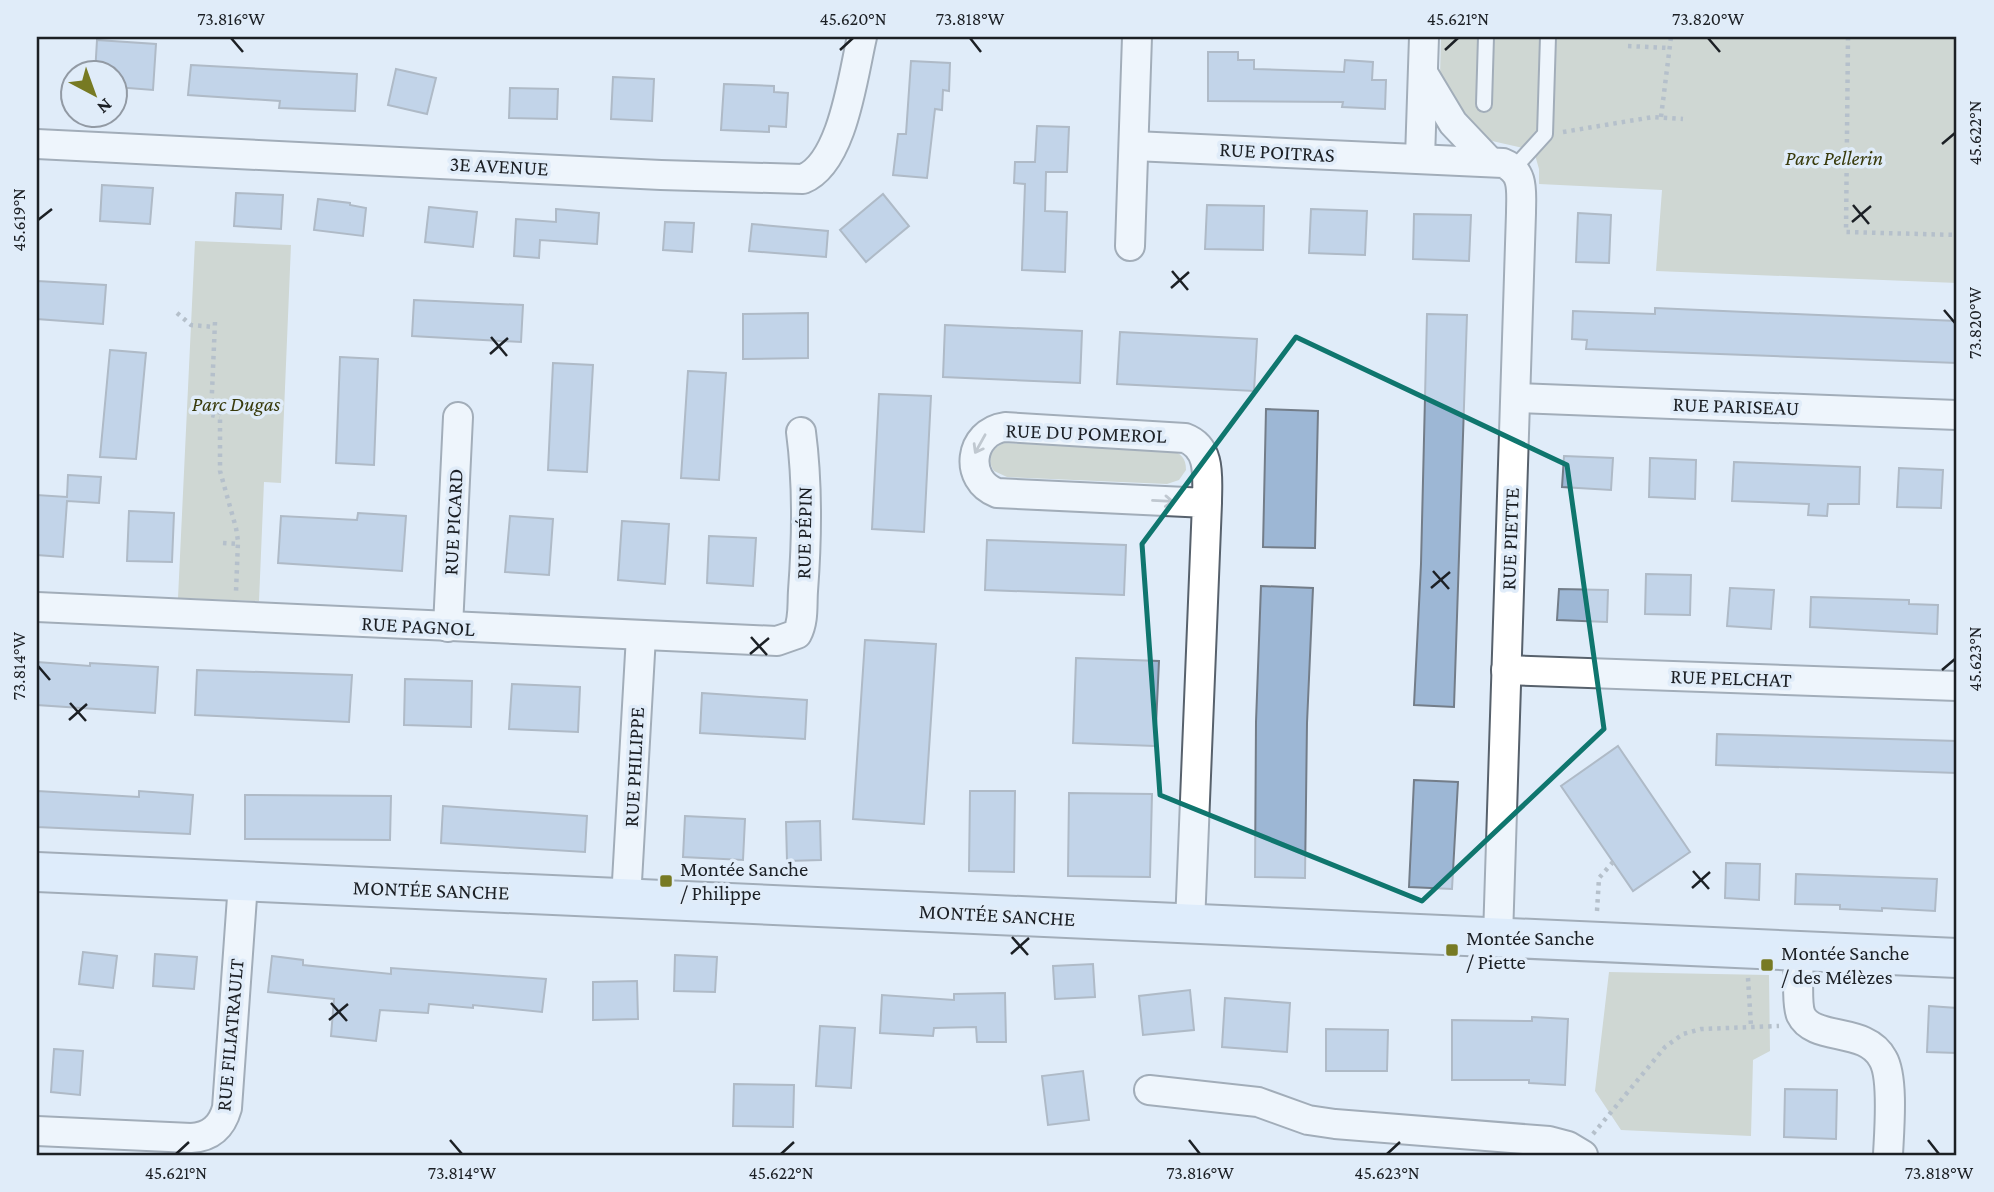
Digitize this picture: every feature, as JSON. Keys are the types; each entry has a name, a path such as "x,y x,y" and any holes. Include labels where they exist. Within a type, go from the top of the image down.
{"street":[{"name":"3E AVENUE","path":"37,144 803,179 820,168 835,141 862,37"},
{"path":"1130,246 1137,37"},
{"path":"1424,37 1420,158 1502,165"},
{"path":"1423,74 1453,123 1502,165"},
{"name":"RUE POITRAS","path":"1135,146 1420,158"},
{"name":"RUE PIETTE","path":"1497,937 1521,184 1502,165"},
{"name":"RUE PARISEAU","path":"1516,398 1957,415"},
{"name":"RUE PICARD","path":"448,627 458,417"},
{"name":"RUE DU POMEROL","path":"1190,924 1206,503 1204,455 1194,441 1185,438 1005,427 983,436 975,453 978,478 997,493 1206,503"},
{"name":"RUE PÉPIN","path":"797,634 801,622 806,554 806,485 801,432"},
{"name":"RUE PAGNOL","path":"37,607 777,641 797,634"},
{"name":"RUE PHILIPPE","path":"626,899 641,636"},
{"name":"RUE PELCHAT","path":"1506,670 1957,686"},
{"name":"MONTÉE SANCHE","path":"37,872 1957,958"},
{"name":"RUE FILIATRAULT","path":"37,1131 191,1138 208,1135 221,1124 227,1108 243,883"},
{"path":"1799,950 1799,1008 1805,1020 1823,1030 1851,1036 1867,1043 1885,1061 1889,1094 1888,1155"},
{"path":"1149,1090 1247,1100 1276,1107 1308,1120 1335,1124 1549,1140 1568,1146 1583,1155"}],"lane":[{"path":"1484,104 1486,37"},
{"path":"1502,165 1545,134 1548,37"}],"path":[{"path":"1661,117 1671,37"},
{"path":"1848,37 1846,232 1957,235"},
{"path":"1628,47 1670,48"},
{"path":"1558,133 1661,117 1683,119"},
{"path":"177,313 191,325 214,325 211,415 220,414 220,471 236,528 236,600"},
{"path":"220,441 227,441"},
{"path":"215,485 223,486"},
{"path":"223,543 238,544"},
{"path":"1597,924 1597,886 1602,872 1613,862"},
{"path":"1748,977 1751,1026"},
{"path":"1601,1125 1674,1039 1692,1031 1732,1030 1751,1026 1770,1028 1783,1025"}],"highlighted area":[{"path":"1296,337 1567,465 1604,729 1422,901 1160,795 1142,544"}],"green space":[{"name":"Parc Pellerin","path":"1441,37 1957,37 1957,283 1656,271 1662,190 1539,184 1535,155 1523,148 1492,141 1465,124 1440,76"},
{"name":"Parc Dugas","path":"195,241 291,245 281,483 264,482 259,601 178,598"},
{"path":"1004,443 1170,450 1182,457 1186,470 1179,480 1167,484 1007,477 994,471 990,462 993,451"},
{"path":"1609,972 1769,975 1770,1051 1753,1060 1751,1136 1621,1130 1595,1091"}],"building":[{"path":"97,40 156,44 153,90 130,88 130,60 96,60"},
{"path":"1208,52 1238,52 1238,60 1254,60 1254,69 1344,72 1345,60 1373,62 1372,80 1386,80 1385,109 1342,107 1343,102 1208,101"},
{"path":"911,61 950,63 949,91 943,90 942,110 935,109 927,178 893,175 898,134 906,134"},
{"path":"191,65 357,74 355,111 279,108 280,101 188,95"},
{"path":"396,69 436,78 427,114 388,105"},
{"path":"613,77 654,79 652,121 611,119"},
{"path":"724,84 774,86 774,92 788,93 786,127 769,126 769,132 721,130"},
{"path":"510,88 558,89 557,119 509,118"},
{"path":"1037,126 1069,127 1067,172 1046,172 1045,211 1067,212 1065,272 1022,270 1025,184 1014,183 1015,162 1035,162"},
{"path":"102,185 153,188 150,224 100,221"},
{"path":"236,193 283,195 281,229 234,226"},
{"path":"883,194 909,226 866,262 840,230"},
{"path":"318,199 366,208 363,236 314,230"},
{"path":"1207,205 1264,206 1263,250 1205,249"},
{"path":"429,207 477,212 473,247 425,242"},
{"path":"556,209 599,213 597,244 540,240 539,258 514,256 516,219 556,222"},
{"path":"1311,209 1367,211 1365,255 1309,253"},
{"path":"1578,213 1611,215 1609,263 1576,262"},
{"path":"1414,214 1471,215 1469,261 1413,259"},
{"path":"665,222 694,223 692,252 663,250"},
{"path":"752,224 828,231 826,257 749,251"},
{"path":"37,281 106,285 103,324 37,319"},
{"path":"414,300 523,305 521,342 412,336"},
{"path":"1655,308 1957,321 1957,363 1586,349 1587,340 1572,339 1573,311 1655,314"},
{"path":"808,313 808,358 743,359 743,314"},
{"path":"1427,314 1467,315 1454,707 1414,705 1421,564"},
{"path":"945,325 1082,331 1080,383 943,377"},
{"path":"1120,332 1257,339 1254,391 1117,384"},
{"path":"110,350 146,353 136,459 100,457"},
{"path":"340,357 378,359 374,465 336,463"},
{"path":"553,363 593,365 587,472 548,470"},
{"path":"688,371 726,373 719,480 681,478"},
{"path":"879,394 931,396 924,532 872,529"},
{"path":"1266,409 1318,411 1315,548 1263,547"},
{"path":"1564,456 1613,458 1611,490 1562,487"},
{"path":"1650,458 1696,460 1695,499 1649,497"},
{"path":"1734,462 1860,467 1859,504 1828,504 1827,516 1808,515 1809,504 1732,501"},
{"path":"1899,468 1943,470 1941,508 1897,507"},
{"path":"68,475 101,477 99,503 67,501 63,557 37,555 37,495 67,497"},
{"path":"129,511 174,513 172,562 127,561"},
{"path":"358,513 406,516 402,571 278,563 281,516 357,520"},
{"path":"510,516 553,519 549,575 505,572"},
{"path":"622,521 669,524 665,584 618,580"},
{"path":"709,536 756,538 753,586 707,583"},
{"path":"987,540 1126,545 1124,595 985,590"},
{"path":"1646,574 1691,575 1690,615 1645,614"},
{"path":"1261,586 1313,588 1307,723 1305,878 1255,877 1256,722"},
{"path":"1730,588 1774,590 1771,629 1727,626"},
{"path":"1559,589 1608,590 1607,622 1557,620"},
{"path":"1811,597 1909,600 1909,604 1938,605 1937,634 1810,627"},
{"path":"865,640 936,644 924,824 853,819"},
{"path":"1076,658 1159,661 1155,746 1073,743"},
{"path":"37,662 158,667 155,713 37,705"},
{"path":"197,670 352,675 349,722 195,715"},
{"path":"405,679 472,681 471,727 404,725"},
{"path":"512,684 580,687 578,732 509,729"},
{"path":"702,693 807,700 805,739 700,733"},
{"path":"1717,734 1957,741 1957,773 1716,765"},
{"path":"1618,746 1690,852 1633,891 1561,786"},
{"path":"1414,780 1458,782 1452,889 1409,887"},
{"path":"37,791 139,797 139,791 193,795 190,834 37,827"},
{"path":"970,791 1015,791 1014,872 969,871"},
{"path":"1069,793 1152,794 1150,877 1068,876"},
{"path":"245,795 391,796 390,840 245,839"},
{"path":"443,806 587,816 585,852 441,843"},
{"path":"685,816 745,819 743,860 683,857"},
{"path":"820,821 821,860 787,861 786,822"},
{"path":"1726,863 1760,864 1759,900 1725,898"},
{"path":"1796,874 1937,879 1935,911 1840,909 1840,905 1795,904"},
{"path":"83,952 117,956 113,988 79,984"},
{"path":"155,954 197,957 194,989 153,986"},
{"path":"675,955 717,957 715,992 674,991"},
{"path":"272,956 303,960 303,965 391,974 391,968 546,979 542,1012 473,1005 473,1008 429,1004 428,1013 380,1010 376,1041 331,1036 334,999 268,992"},
{"path":"1093,964 1095,997 1055,999 1053,966"},
{"path":"637,981 638,1019 593,1020 593,982"},
{"path":"1190,990 1194,1030 1143,1035 1139,996"},
{"path":"1005,993 1006,1042 977,1042 976,1027 934,1028 933,1036 880,1033 882,995 954,1000 954,994"},
{"path":"1225,998 1290,1003 1287,1052 1222,1047"},
{"path":"1929,1006 1957,1008 1957,1053 1927,1052"},
{"path":"1532,1017 1568,1019 1565,1085 1529,1083 1529,1080 1452,1080 1452,1020 1532,1021"},
{"path":"820,1026 855,1028 851,1088 816,1086"},
{"path":"1326,1029 1388,1030 1387,1071 1326,1071"},
{"path":"54,1049 83,1051 80,1095 51,1092"},
{"path":"1083,1071 1089,1120 1048,1125 1042,1076"},
{"path":"734,1084 794,1085 793,1127 733,1126"},
{"path":"1785,1089 1837,1090 1836,1139 1784,1137"}],"place":[{"name":"Montée Sanche / Philippe","path":"666,881"},
{"name":"Montée Sanche / Piette","path":"1452,950"},
{"name":"Montée Sanche / des Mélèzes","path":"1767,965"}]}
